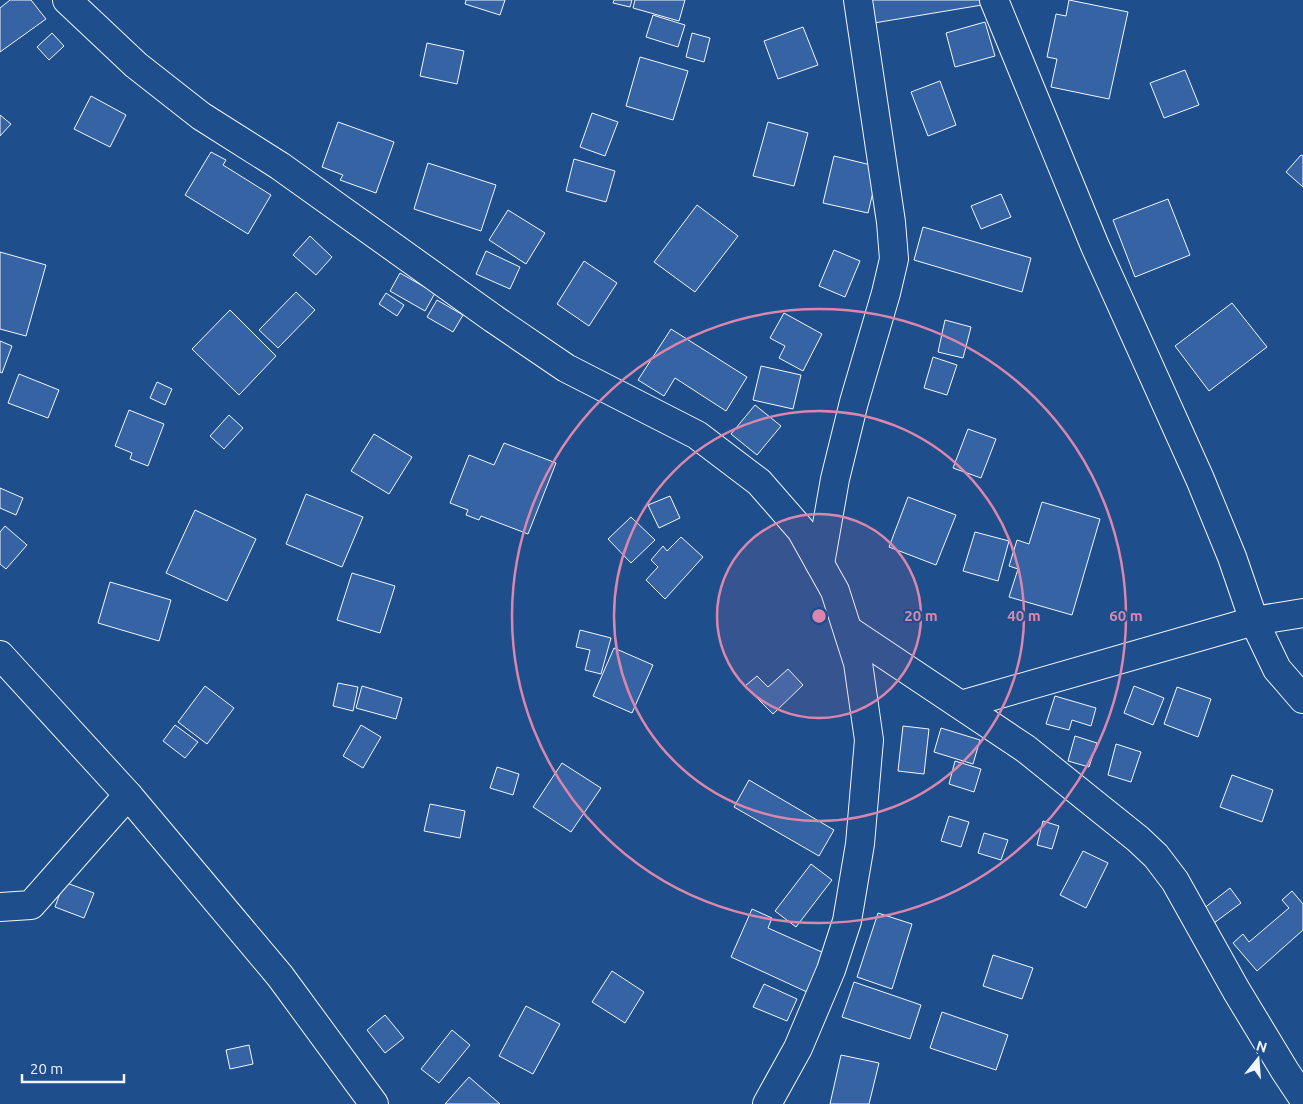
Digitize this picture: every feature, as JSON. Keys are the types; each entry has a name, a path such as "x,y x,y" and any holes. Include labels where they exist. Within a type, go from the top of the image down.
{"street":[{"path":"67,0 136,65 201,116 280,166 494,319 566,368 697,435 759,482 801,530 836,592 858,663 869,740 860,844 847,921 831,970 798,1048 767,1104"},
{"path":"820,564 835,479 854,402 894,259 891,222 858,0"},
{"path":"994,0 1095,246 1200,479 1232,557 1254,621 1277,669 1303,699"},
{"path":"961,705 1254,621 1303,613"},
{"path":"848,630 1026,749 1138,838 1156,856 1175,880 1236,990 1303,1098"},
{"path":"0,655 128,795 280,976 374,1104"},
{"path":"0,907 31,905 128,795"}],"building":[{"path":"10,0 31,0 46,19 0,52 0,8"},
{"path":"466,0 505,0 500,15 465,4"},
{"path":"614,0 632,0 630,7 613,3"},
{"path":"635,0 685,0 679,21 633,8"},
{"path":"870,0 981,0 982,5 874,23"},
{"path":"1069,0 1128,12 1109,99 1051,87 1057,59 1047,57 1056,14 1066,16"},
{"path":"653,15 685,25 678,47 646,37"},
{"path":"985,22 995,56 955,67 946,33"},
{"path":"803,27 818,65 778,79 764,41"},
{"path":"52,33 64,46 49,60 37,47"},
{"path":"692,33 710,38 704,62 686,57"},
{"path":"427,43 464,51 457,84 420,76"},
{"path":"640,57 688,71 673,120 626,106"},
{"path":"1185,70 1199,105 1164,118 1150,83"},
{"path":"940,81 956,125 928,136 911,92"},
{"path":"91,96 126,115 110,147 74,129"},
{"path":"592,113 618,122 605,156 580,147"},
{"path":"0,115 11,124 0,136"},
{"path":"338,122 394,142 376,193 340,180 343,175 322,167"},
{"path":"768,122 808,133 794,186 753,176"},
{"path":"211,152 226,160 223,165 271,195 248,234 185,195"},
{"path":"1301,155 1303,156 1303,187 1286,172"},
{"path":"834,156 879,167 868,213 823,203"},
{"path":"574,159 615,171 606,202 566,191"},
{"path":"428,163 496,185 481,231 414,209"},
{"path":"1001,194 1011,217 981,229 971,206"},
{"path":"1168,199 1190,255 1135,277 1113,220"},
{"path":"697,205 738,236 695,292 654,262"},
{"path":"508,210 545,233 526,264 489,240"},
{"path":"923,227 1031,258 1022,292 914,260"},
{"path":"310,236 332,257 316,275 293,255"},
{"path":"834,250 860,261 845,297 819,286"},
{"path":"486,251 520,267 510,289 476,274"},
{"path":"0,252 46,265 26,336 0,329"},
{"path":"584,261 617,283 589,326 557,304"},
{"path":"400,273 435,293 425,311 390,291"},
{"path":"296,292 315,310 278,348 259,330"},
{"path":"386,293 404,305 397,316 379,304"},
{"path":"437,300 463,315 453,332 427,317"},
{"path":"1232,303 1267,347 1209,391 1175,346"},
{"path":"230,310 276,356 239,395 192,349"},
{"path":"784,313 822,334 803,371 779,358 785,346 770,338"},
{"path":"945,320 971,327 963,358 938,352"},
{"path":"671,329 747,377 726,411 675,378 664,396 638,380"},
{"path":"0,341 12,346 2,373 0,372"},
{"path":"933,357 957,365 947,395 924,388"},
{"path":"761,366 801,375 793,409 753,400"},
{"path":"19,374 59,390 48,418 8,403"},
{"path":"157,382 172,389 165,405 150,398"},
{"path":"755,405 781,426 757,455 731,434"},
{"path":"129,410 164,424 148,466 130,459 132,453 115,446"},
{"path":"229,415 243,428 224,449 210,436"},
{"path":"968,429 996,439 981,478 953,468"},
{"path":"374,434 412,457 389,494 351,471"},
{"path":"504,443 556,463 528,534 481,516 479,520 466,515 468,510 450,503 469,455 494,465"},
{"path":"0,488 23,498 16,515 0,508"},
{"path":"306,494 363,517 342,567 286,544"},
{"path":"670,496 680,518 659,528 648,505"},
{"path":"908,497 956,515 936,565 889,547"},
{"path":"1042,502 1100,519 1072,615 1009,597 1018,569 1009,566 1017,540 1029,544"},
{"path":"195,510 256,539 227,601 166,573"},
{"path":"631,517 655,540 631,563 608,539"},
{"path":"5,526 27,545 6,569 0,564 0,532"},
{"path":"975,532 1009,541 998,581 963,571"},
{"path":"681,537 703,557 665,599 646,580 658,567 651,560 663,546 667,551"},
{"path":"352,573 395,586 380,633 337,620"},
{"path":"110,582 171,600 159,641 98,623"},
{"path":"580,630 611,638 601,674 585,670 590,650 576,647"},
{"path":"614,648 653,665 632,713 593,696"},
{"path":"788,669 803,685 773,714 745,686 757,676 768,687"},
{"path":"338,683 358,687 353,711 333,706"},
{"path":"205,686 234,708 207,744 178,722"},
{"path":"362,686 402,698 396,719 356,708"},
{"path":"1134,686 1164,698 1153,725 1124,713"},
{"path":"1177,687 1211,699 1198,737 1164,724"},
{"path":"1055,696 1096,708 1091,726 1072,720 1069,730 1046,724"},
{"path":"175,725 198,742 185,758 163,741"},
{"path":"361,725 381,737 363,768 343,756"},
{"path":"903,726 929,729 924,774 898,771"},
{"path":"941,728 980,740 973,764 934,752"},
{"path":"1075,736 1097,743 1089,767 1068,761"},
{"path":"1116,744 1141,752 1131,782 1108,775"},
{"path":"955,761 981,769 974,792 949,784"},
{"path":"562,763 601,788 571,832 533,807"},
{"path":"497,767 519,774 513,795 490,788"},
{"path":"1232,775 1273,790 1262,822 1220,807"},
{"path":"749,780 834,830 819,856 734,807"},
{"path":"430,804 465,811 460,838 424,831"},
{"path":"949,816 969,822 961,847 941,841"},
{"path":"1043,821 1059,826 1052,849 1037,845"},
{"path":"984,833 1008,840 1001,860 978,853"},
{"path":"1083,851 1108,863 1086,908 1060,895"},
{"path":"811,864 832,880 796,927 775,911"},
{"path":"64,882 94,893 84,918 55,907"},
{"path":"1230,888 1241,903 1214,923 1203,909"},
{"path":"1292,891 1303,904 1303,930 1257,971 1233,943 1243,934 1249,942 1289,908 1282,900"},
{"path":"752,909 772,918 768,928 824,953 807,992 731,957"},
{"path":"878,913 912,924 892,989 857,977"},
{"path":"993,955 1033,968 1022,999 983,986"},
{"path":"612,971 644,992 625,1023 592,1002"},
{"path":"854,982 921,1005 910,1039 842,1017"},
{"path":"764,984 797,999 787,1021 753,1007"},
{"path":"526,1006 560,1024 533,1074 499,1056"},
{"path":"942,1012 1008,1035 996,1070 930,1048"},
{"path":"385,1015 404,1038 385,1053 367,1030"},
{"path":"452,1030 470,1045 439,1083 421,1069"},
{"path":"249,1045 253,1064 230,1069 226,1050"},
{"path":"841,1055 879,1063 869,1104 830,1104"},
{"path":"469,1077 500,1104 445,1104"}]}
